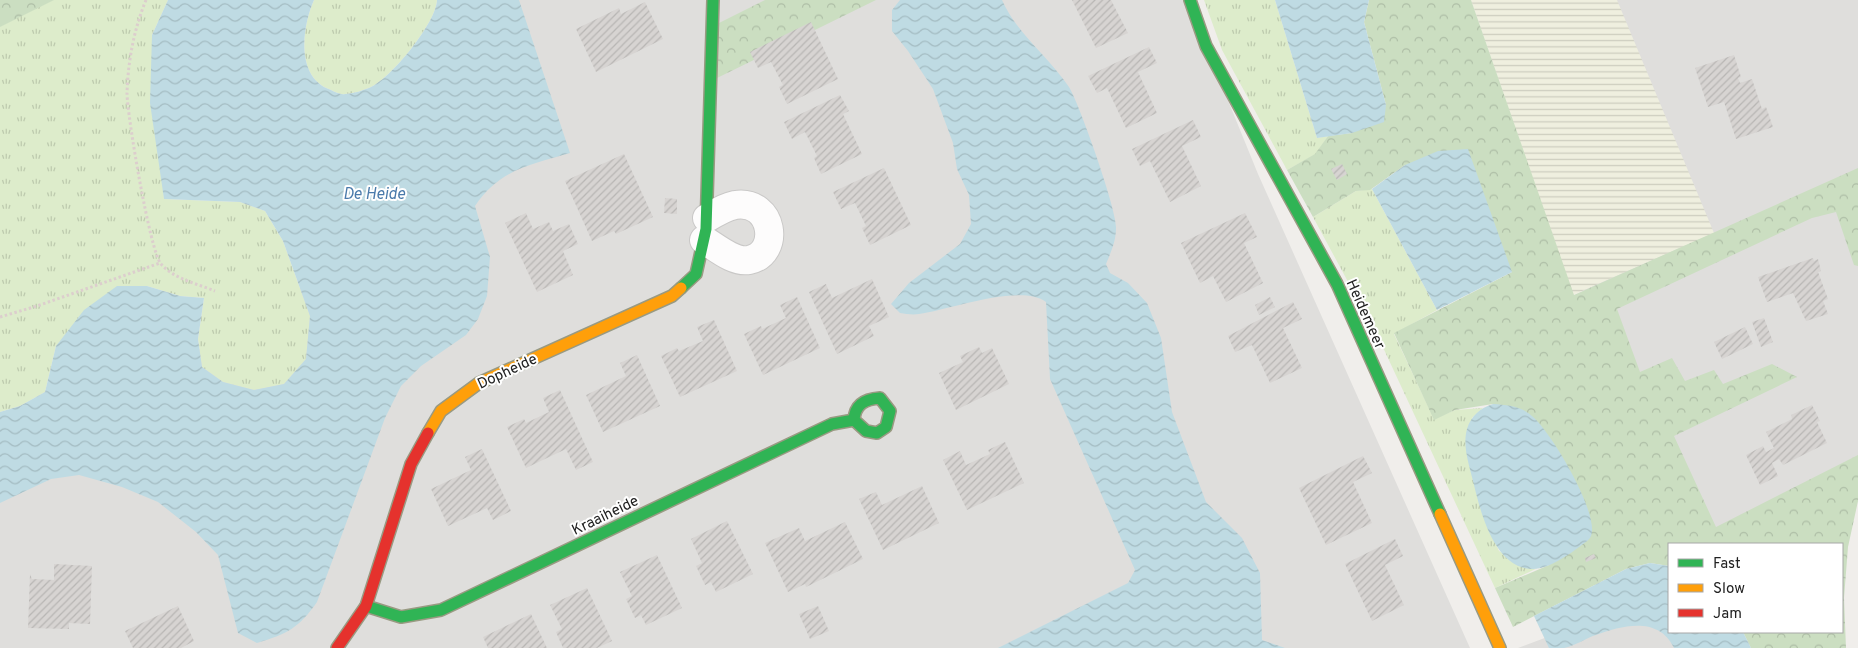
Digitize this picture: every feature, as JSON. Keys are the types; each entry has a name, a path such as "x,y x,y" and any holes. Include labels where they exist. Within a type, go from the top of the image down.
{"street":[{"name":"Dopheide","path":"337,648 366,606 411,464 441,411 479,383 672,296 696,274 705,229 713,0"},
{"name":"Heidemeer","path":"1190,0 1206,46 1337,284 1500,648"},
{"name":"Kraaiheide","path":"366,606 401,617 441,610 832,424 854,420"}],"path":[{"path":"146,0 136,25 127,94 144,207 160,264 175,275 215,291"},
{"path":"0,317 160,264"}],"shaded area":[{"path":"509,0 922,0 1055,273 1157,576 1005,648 0,648 0,470 457,193"},
{"path":"1000,0 1187,0 1258,174 1470,648 1253,648"},
{"path":"1612,0 1858,0 1858,469 1713,535 1579,282"},
{"path":"1638,603 1685,648 1518,648"}],"green space":[{"path":"0,0 168,0 152,35 164,199 240,202 265,211 283,241 310,316 306,359 284,384 254,390 223,382 202,367 198,339 204,298 180,296 147,286 56,346 45,392 20,406 0,412"},
{"path":"0,0 54,0 0,27"},
{"path":"314,0 437,0 435,10 421,35 390,72 371,87 355,93 343,94 319,84 311,75 307,63 304,51 305,37"},
{"path":"765,0 876,0 715,79 717,24"},
{"path":"1204,0 1275,0 1317,138 1328,136 1316,154 1287,170 1222,50"},
{"path":"1369,0 1471,0 1574,295 1858,168 1858,266 1854,265 1836,212 1812,218 1617,309 1640,372 1672,358 1685,381 1714,370 1723,384 1772,364 1797,377 1674,436 1716,527 1858,455 1858,501 1848,547 1844,598 1846,648 1751,648 1744,633 1843,633 1843,543 1668,543 1668,566 1650,563 1626,569 1513,627 1495,588 1549,565 1493,404 1455,410 1434,420 1394,333 1512,272 1405,165 1370,190 1356,191 1313,217 1287,170 1315,154 1328,136 1352,133 1386,105 1364,22"},
{"path":"1471,0 1617,0 1714,233 1573,295"},
{"path":"1372,189 1437,310 1394,334 1434,419 1455,410 1483,408 1472,418 1480,507 1499,551 1534,569 1542,566 1495,588 1380,341 1313,217 1356,191"}],"water":[{"name":"De Heide","path":"168,0 314,0 305,37 304,51 307,63 311,75 319,84 343,94 355,93 371,87 401,61 429,22 435,10 437,0 519,0 570,153 529,165 505,176 475,206 490,257 487,296 478,319 466,335 421,366 401,386 385,418 317,602 292,629 257,643 238,633 218,555 196,532 158,502 122,487 79,475 51,479 0,503 0,412 20,406 45,392 56,346 84,310 117,286 147,286 180,296 204,298 198,339 202,367 223,382 254,390 284,384 306,359 310,316 283,241 265,211 240,202 164,199 150,103 152,35"},
{"path":"900,0 1002,0 1016,24 1069,87 1097,157 1115,217 1115,237 1106,264 1110,273 1128,283 1147,303 1161,338 1172,412 1206,502 1242,538 1260,573 1262,640 1285,648 998,648 1128,583 1135,570 1050,379 1046,302 1034,297 1020,295 1003,296 932,312 914,314 900,313 891,304 909,283 960,244 971,224 969,195 957,169 953,143 933,89 908,51 892,31 892,10"},
{"path":"1275,0 1369,0 1364,22 1386,105 1384,122 1352,133 1317,138"},
{"path":"1468,149 1512,272 1437,310 1372,189 1405,165 1438,151"},
{"path":"1493,404 1519,408 1532,416 1540,424 1572,473 1588,510 1592,525 1590,538 1552,564 1533,569 1520,567 1499,550 1486,524 1477,497 1465,443 1467,429 1474,416 1480,410"},
{"path":"1650,563 1668,566 1668,633 1744,633 1751,648 1674,648 1659,631 1650,627 1629,626 1606,631 1568,647 1549,648 1534,616 1626,569"}],"building":[{"path":"1072,0 1111,0 1128,33 1096,48"},
{"path":"645,2 663,39 596,72 576,29 619,8 621,14"},
{"path":"811,22 838,79 787,104 779,87 783,85 771,62 758,68 750,52"},
{"path":"1149,47 1157,63 1138,72 1157,113 1126,128 1107,88 1097,93 1088,76"},
{"path":"1734,55 1741,77 1738,78 1740,83 1752,79 1762,109 1766,107 1773,127 1736,139 1724,102 1708,107 1695,68"},
{"path":"840,95 849,111 843,114 862,154 821,174 814,158 817,156 805,132 792,139 784,122"},
{"path":"1193,120 1201,137 1182,146 1201,186 1170,202 1150,161 1140,166 1132,149"},
{"path":"624,154 653,217 616,234 614,231 592,241 565,181"},
{"path":"1342,164 1347,174 1337,180 1331,169"},
{"path":"884,168 911,225 870,245 862,228 866,226 855,203 841,209 833,192"},
{"path":"665,198 677,199 677,214 664,213"},
{"path":"526,213 533,229 549,222 553,231 569,224 578,244 563,251 573,275 537,292 505,223"},
{"path":"1245,213 1257,237 1244,243 1263,283 1226,302 1213,276 1200,283 1181,243"},
{"path":"1813,258 1814,261 1818,259 1821,271 1818,272 1828,299 1823,301 1828,314 1806,321 1793,293 1767,302 1758,277"},
{"path":"872,279 889,317 869,326 874,336 837,354 809,292 826,284 832,298"},
{"path":"797,297 820,348 763,375 744,334 761,326 762,329 786,318 780,305"},
{"path":"1270,297 1275,307 1259,315 1255,305"},
{"path":"1293,302 1302,319 1283,328 1302,368 1270,383 1252,345 1235,352 1228,336"},
{"path":"1764,318 1773,342 1761,347 1752,322"},
{"path":"714,320 737,371 680,397 661,356 677,348 679,351 703,341 697,327"},
{"path":"1745,327 1753,344 1722,359 1714,342"},
{"path":"979,347 982,353 992,348 1009,384 956,410 939,373 963,362 960,356"},
{"path":"637,355 660,406 603,432 586,395 626,376 620,363"},
{"path":"560,390 593,462 576,470 566,449 526,468 507,427 524,419 526,423 549,412 543,398"},
{"path":"1812,405 1820,421 1817,422 1827,443 1783,465 1779,459 1772,463 1778,476 1760,485 1746,455 1763,446 1766,452 1774,448 1766,432 1792,419 1791,415"},
{"path":"1005,442 1024,483 967,510 943,460 960,451 966,465 990,454 988,450"},
{"path":"482,449 511,511 493,520 487,508 448,526 431,489 471,470 465,457"},
{"path":"1363,456 1372,473 1353,482 1372,523 1326,545 1299,488"},
{"path":"922,486 939,523 883,550 859,499 876,492 882,505"},
{"path":"727,521 753,574 716,592 711,582 705,585 696,566 702,563 691,539"},
{"path":"845,522 863,559 806,587 805,584 788,592 765,543 799,528 805,541"},
{"path":"1395,539 1403,556 1385,565 1404,605 1372,621 1345,564"},
{"path":"1594,554 1596,558 1586,562 1585,558"},
{"path":"657,555 682,608 646,625 641,615 635,618 626,599 632,596 620,572"},
{"path":"54,564 92,566 90,624 69,623 69,629 28,628 30,574 32,579 54,580"},
{"path":"587,588 612,641 597,648 563,648 556,632 562,629 550,605"},
{"path":"178,606 194,641 181,648 133,648 125,631"},
{"path":"818,606 829,631 810,639 799,614"},
{"path":"531,614 547,648 488,648 483,637"}],"traffic: fast":[{"path":"681,288 696,274 706,229 713,0"},
{"path":"1190,0 1206,46 1337,284 1440,514"},
{"path":"366,606 401,617 441,610 832,424 854,420 856,410 865,401 880,398 890,411 886,427 877,433 866,431 854,420"}],"traffic: slow":[{"path":"428,433 441,411 479,383 672,296 681,288"},
{"path":"1440,514 1500,648"}],"traffic: jam":[{"path":"337,648 366,606 411,464 428,433"}]}
